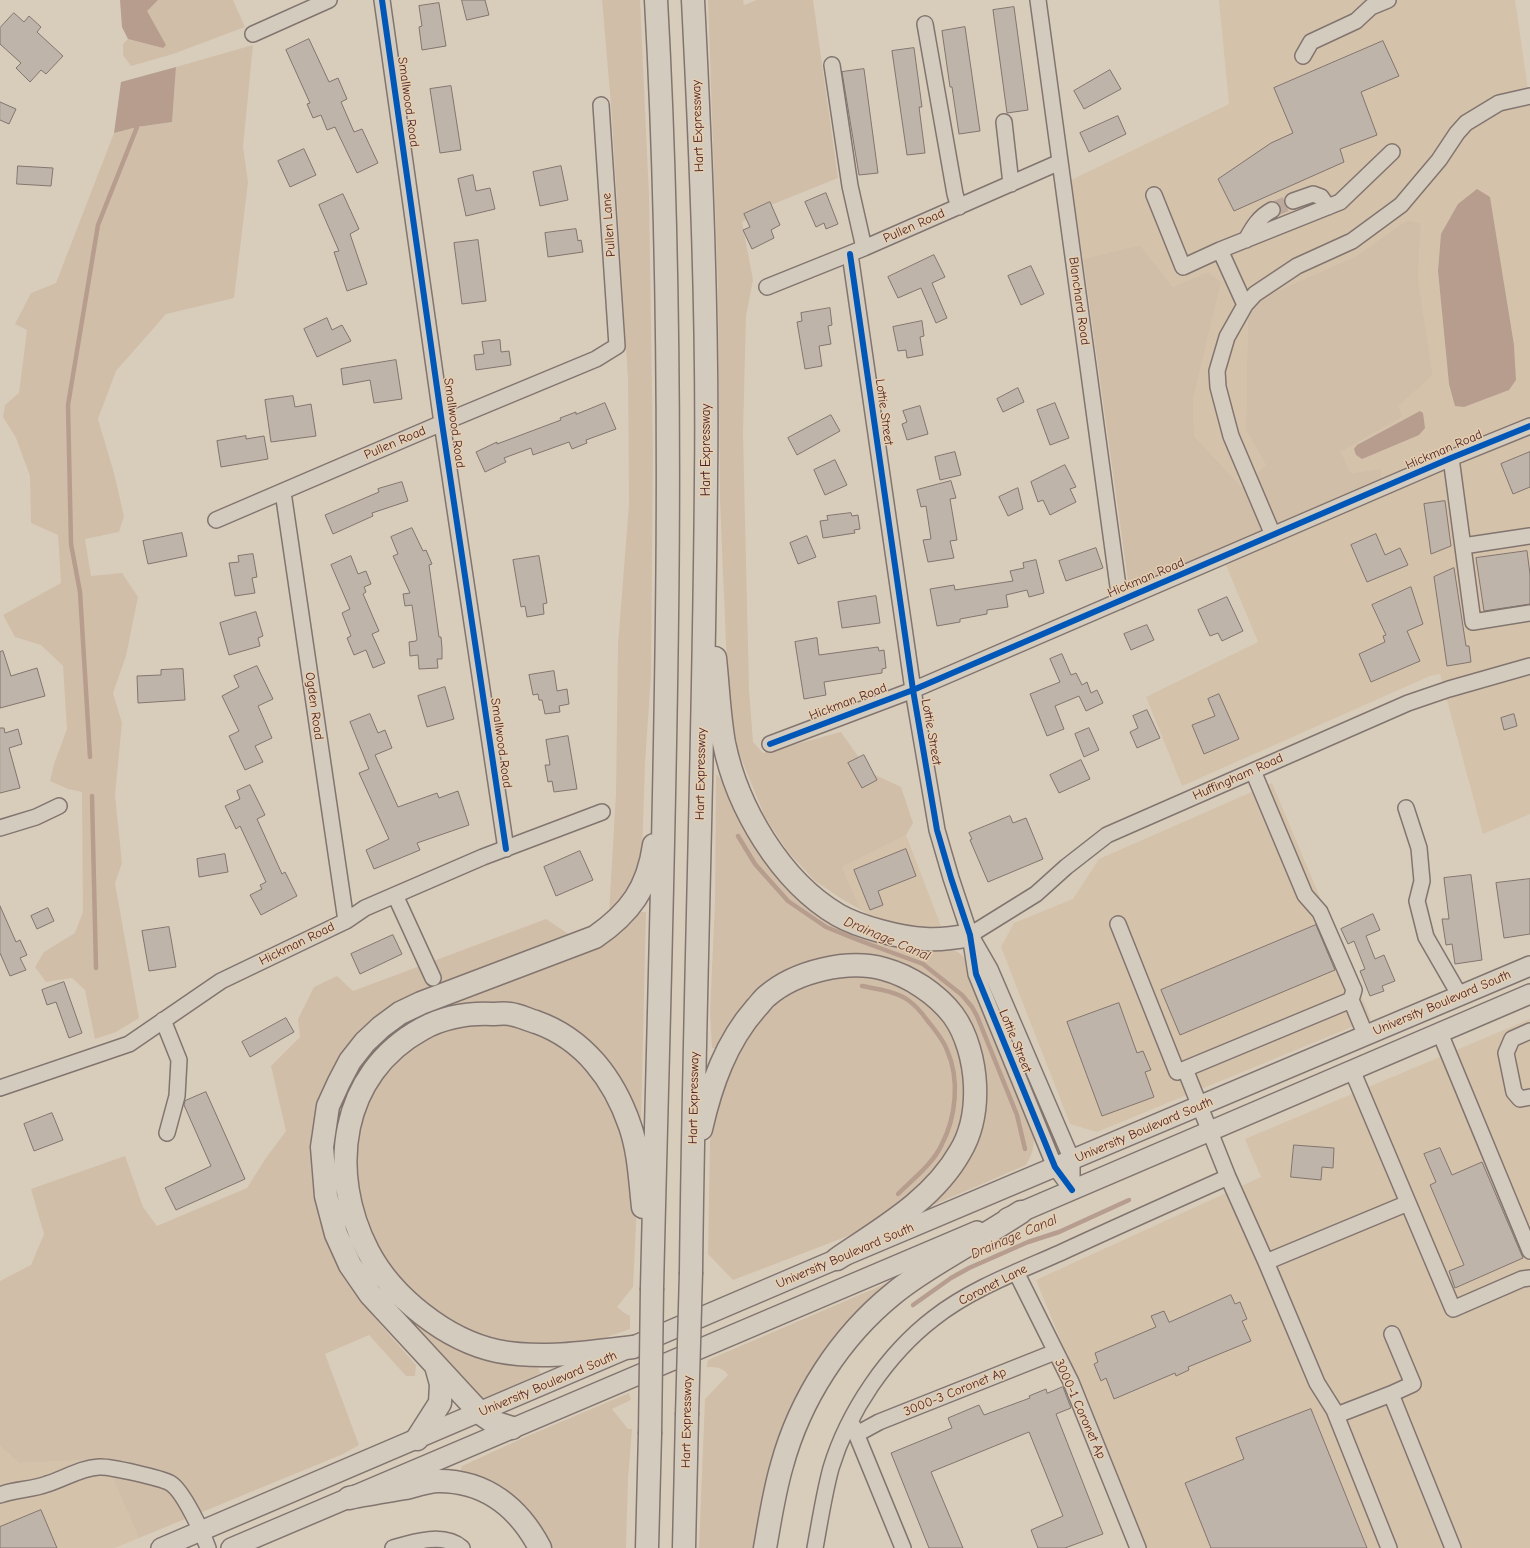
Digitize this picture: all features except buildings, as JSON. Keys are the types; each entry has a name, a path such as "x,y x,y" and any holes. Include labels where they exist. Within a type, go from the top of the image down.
{"highway":[{"path":"647,1548 665,759 669,475 668,334 663,142 656,0"},
{"name":"Hart Expressway","path":"684,1548 691,1272 706,469 699,129 693,0"},
{"path":"705,555 724,743 735,779 747,807 761,836 776,859 798,883 818,900 838,915 861,925 884,932 924,939 947,939 970,935"},
{"path":"512,1428 493,1422 480,1413 370,1294 350,1265 336,1234 326,1196 322,1147 328,1106 350,1061 365,1042 381,1027 400,1013 421,1003 595,937 612,925 628,910 639,893 648,871 653,849 665,759"},
{"path":"692,1171 706,1110 718,1072 731,1044 746,1020 767,996 793,979 820,969 852,965 884,969 909,979 933,995 954,1016 966,1040 975,1076 976,1100 970,1129 960,1152 942,1177 922,1198 837,1260"},
{"path":"633,1347 564,1355 524,1355 496,1350 469,1341 438,1325 410,1304 387,1279 368,1251 356,1221 347,1187 345,1157 348,1126 356,1100 367,1079 384,1057 407,1037 436,1021 472,1013 510,1014 543,1025 568,1038 593,1059 615,1090 630,1127 637,1159 652,1288"},
{"path":"765,1548 774,1499 791,1436 823,1373 845,1343 871,1314 893,1294 918,1276 1021,1212"},
{"path":"418,1439 440,1403 441,1384 436,1366"},
{"path":"349,1498 438,1481 462,1483 482,1489 498,1498 514,1510 526,1525 540,1548"}],"main road":[{"name":"University Boulevard South","path":"161,1548 205,1539 418,1439 1530,966"},
{"name":"University Boulevard South","path":"231,1548 1530,994"}],"street":[{"path":"253,34 329,0"},
{"name":"Smallwood Road","path":"382,0 442,423 506,849"},
{"name":"Blanchard Road","path":"1038,0 1120,601"},
{"path":"1304,56 1311,42 1356,21 1371,7 1388,0"},
{"path":"925,24 954,194 959,207"},
{"path":"832,65 850,186 864,248"},
{"path":"1273,535 1231,436 1218,387 1217,371 1227,337 1245,305 1255,294 1297,266 1352,241 1401,205 1439,160 1457,133 1466,123 1499,103 1530,96"},
{"name":"Pullen Lane","path":"601,104 617,346"},
{"path":"1004,122 1011,184"},
{"path":"1154,195 1183,267 1220,250 1340,202 1392,152"},
{"name":"Pullen Road","path":"767,287 850,254 1060,162"},
{"path":"1293,201 1312,194 1320,197 1328,207"},
{"path":"1246,240 1256,222 1264,214 1272,210"},
{"path":"1220,250 1245,305"},
{"name":"Lottie Street","path":"850,254 913,690 937,830 970,935 976,974 1055,1167 1072,1190"},
{"name":"Pullen Road","path":"216,520 596,359 617,346"},
{"name":"Hickman Road","path":"770,744 913,690 1451,458 1530,426"},
{"path":"1451,458 1473,622 1530,613"},
{"name":"Ogden Road","path":"283,492 346,921"},
{"path":"1463,546 1530,536"},
{"name":"Huffingham Road","path":"970,935 1036,894 1066,867 1107,834 1408,703 1449,689 1530,666"},
{"path":"1253,771 1305,895 1320,912 1354,990 1352,1000 1366,1036"},
{"path":"0,828 36,817 59,806"},
{"path":"1406,808 1419,848 1422,882 1417,901 1426,937 1460,996"},
{"name":"Hickman Road","path":"0,1088 129,1044 222,981 346,921 365,908 483,856 506,849 602,812"},
{"path":"395,895 433,978"},
{"path":"1118,924 1177,1072 1352,1000"},
{"name":"Lottie Street","path":"970,935 990,969 1072,1160 1072,1190"},
{"path":"164,1020 179,1060 177,1096 167,1133"},
{"path":"1530,1031 1512,1039 1506,1053 1514,1092 1520,1099 1530,1097"},
{"path":"1440,1033 1530,1251"},
{"path":"1185,1069 1228,1177 1317,1383 1336,1415 1389,1548"},
{"path":"1352,1070 1452,1309 1522,1279 1530,1278"},
{"name":"Coronet Lane","path":"815,1548 822,1505 832,1468 854,1428 863,1398 879,1375 901,1349 933,1318 973,1293 1016,1272 1228,1177"},
{"path":"1266,1262 1408,1203"},
{"name":"3000-1 Coronet Ap","path":"1016,1272 1055,1352 1072,1382 1138,1548"},
{"path":"1336,1415 1413,1384 1392,1334"},
{"name":"3000-3 Coronet Ap","path":"854,1428 879,1422 1055,1352"},
{"path":"1391,1394 1453,1548"},
{"path":"854,1428 903,1548"},
{"path":"0,1495 11,1491 48,1484 73,1473 100,1467 146,1476 171,1483 185,1500 205,1539"},
{"path":"393,1548 407,1544 440,1539 462,1548"}],"shaded area":[{"path":"120,0 158,0 147,11 166,45 163,48 128,39 122,27"},
{"path":"158,0 233,0 245,27 173,54 131,66 123,55 123,44 128,39 163,48 146,11"},
{"path":"602,0 640,0 649,196 653,453 651,676 645,763 642,855 636,881 622,903 609,914 616,793 618,644 629,504 628,379 611,104"},
{"path":"708,0 743,0 744,5 757,0 813,0 838,178 766,207 742,222 753,280 746,316 743,433 749,690 753,742 763,753 841,732 869,772 901,787 913,823 906,835 842,867 861,910 815,881 788,852 765,817 738,751 728,692 720,500 718,289"},
{"path":"1219,0 1515,0 1530,103 1530,417 1382,479 1381,469 1351,473 1341,452 1402,417 1397,406 1433,375 1418,279 1421,225 1407,220 1356,256 1248,304 1246,430 1266,465 1242,487 1194,436 1193,398 1207,272 1173,287 1140,245 1083,259 1071,180 1229,104","holes":["1490,197 1514,345 1516,380 1449,384 1438,271 1441,234"]},
{"path":"253,45 243,147 248,182 234,298 166,314 116,371 98,419 114,473 124,516 119,532 85,539 91,576 122,573 138,597 126,656 113,693 122,723 115,795 122,863 115,883 139,1018 116,1032 95,1039 85,990 72,978 46,982 35,967 44,952 75,933 83,912 82,792 68,789 50,781 54,764 67,729 63,666 41,645 15,637 3,615 61,583 58,535 31,523 30,476 16,438 3,417 5,405 19,393 27,330 15,324 31,293 56,283 114,133 137,127 172,122 176,67"},
{"path":"176,67 172,122 137,127 114,133 121,82"},
{"path":"1477,189 1490,197 1514,345 1516,380 1509,390 1464,407 1455,406 1449,384 1438,271 1441,234 1458,204"},
{"path":"1407,220 1421,224 1418,279 1433,375 1398,406 1402,417 1341,452 1351,473 1381,469 1382,479 1137,584 1128,581 1083,259 1140,245 1173,287 1207,272 1221,282 1193,398 1194,436 1242,487 1266,465 1246,430 1248,304 1356,256"},
{"path":"1420,411 1423,413 1425,428 1419,435 1362,459 1356,455 1354,449 1357,445"},
{"path":"1530,436 1530,814 1483,834 1440,674 1430,676 1182,786 1146,697 1258,642 1226,565 1473,458"},
{"path":"716,774 721,779 747,829 871,936 956,951 962,955 968,964 1033,1128 1033,1147 1031,1156 1026,1165 924,1209 950,1179 983,1076 919,977 804,965 719,1049 712,1048 710,1014 715,901"},
{"path":"1272,783 1371,1019 1097,1132 1070,1124 1001,947 1014,923 1073,899 1099,859"},
{"path":"906,835 941,926 912,928 884,923 861,910 842,867"},
{"path":"639,912 646,912 641,1120 634,1121 582,1040 452,1010 449,999 590,949 614,938 631,924"},
{"path":"546,919 570,935 431,987 402,1000 319,1099 311,1135 313,1182 319,1215 333,1253 352,1289 416,1365 415,1376 406,1376 369,1335 325,1354 359,1445 343,1454 139,1538 113,1479 122,1468 107,1459 19,1463 0,1446 0,1281 31,1265 44,1234 31,1189 125,1156 143,1207 157,1226 247,1188 266,1158 286,1131 271,1066 300,1037 298,1019 314,987 337,976 353,991"},
{"path":"871,975 917,992 950,1027 968,1078 960,1135 920,1191 856,1233 733,1280 708,1254 710,1141 732,1055 763,1009 813,978"},
{"path":"1530,1019 1530,1548 1146,1548 1036,1280 1261,1177 1245,1139"},
{"path":"499,1020 547,1035 590,1066 622,1123 637,1204 633,1287 617,1307 630,1316 630,1329 590,1343 566,1348 487,1341 433,1314 384,1264 359,1208 352,1150 364,1099 396,1056 439,1029"},
{"path":"899,1278 828,1357 760,1548 699,1548 705,1399 728,1375 722,1369 707,1367 708,1360"},
{"path":"403,1307 546,1364 538,1368 541,1373 478,1402 396,1314"},
{"path":"629,1393 631,1400 612,1409 628,1429 632,1429 628,1479 626,1548 547,1548 459,1475 462,1466 523,1438"},
{"path":"0,1446 19,1463 107,1459 122,1468 113,1479 139,1538 115,1548 0,1548"}],"waterway":[{"path":"90,757 80,592 71,544 68,405 98,225 137,127"},
{"path":"92,796 96,968"},
{"name":"Drainage Canal","path":"738,836 755,864 788,901 826,927 923,964 962,995 977,1016 1017,1115 1025,1149"},
{"path":"862,986 897,994 913,1004 943,1042 954,1073 955,1098 951,1122 942,1144 928,1165 898,1194"},
{"name":"Drainage Canal","path":"913,1305 951,1278 969,1268 1028,1242 1059,1232 1129,1200"}],"tunnel":[{"path":"1272,210 1293,201"}],"cycle path":[{"path":"382,0 442,423 506,849"},
{"path":"850,254 913,690 937,830 970,935 976,974 1055,1167 1072,1190"},
{"path":"770,744 913,690 1451,458 1530,426"}]}
